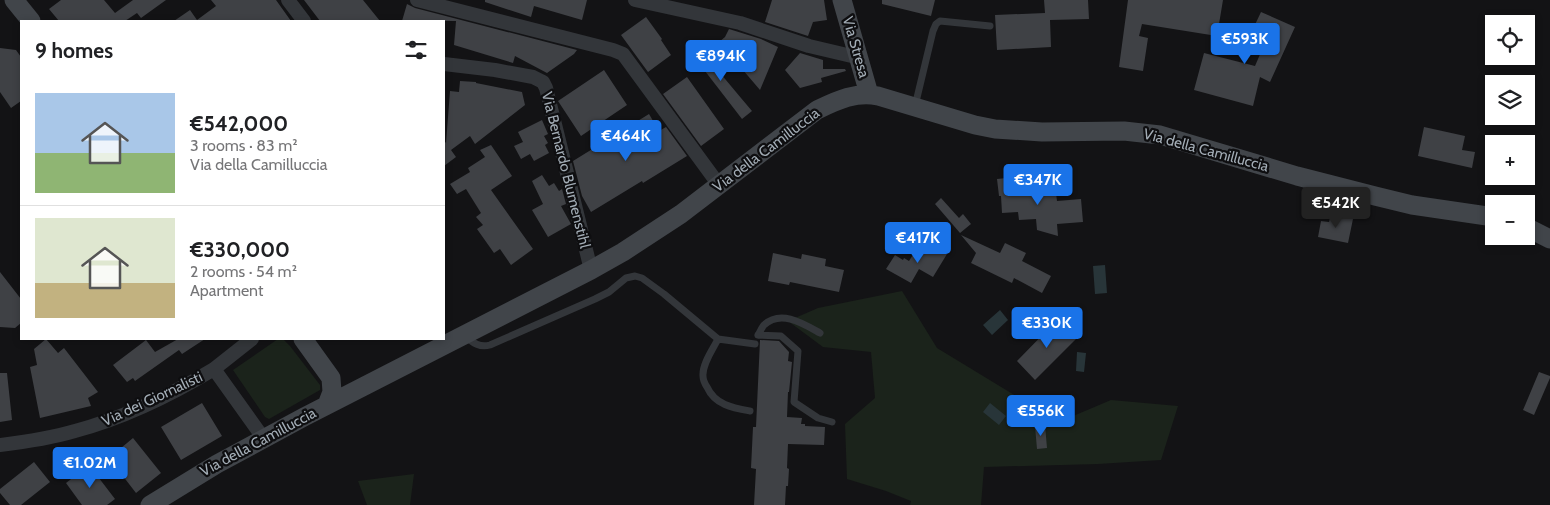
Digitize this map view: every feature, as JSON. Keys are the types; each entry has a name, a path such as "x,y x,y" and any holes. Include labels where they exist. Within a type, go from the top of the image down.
{"main road":[{"path":"14,0 30,20"},
{"name":"Via Stresa","path":"842,0 869,94"},
{"name":"Via della Camilluccia","path":"150,505 196,476 327,405 592,270 681,214 817,110 846,98 869,94 995,129 1042,132 1124,130 1160,135 1297,176 1374,196 1412,205 1485,216"},
{"path":"1535,232 1550,239"},
{"path":"304,340 329,374 333,388 327,405"},
{"path":"329,374 343,382 370,384"}],"street":[{"path":"288,0 303,20"},
{"path":"417,0 621,52 626,56 719,185"},
{"path":"635,0 740,23 809,46 860,58"},
{"name":"Via Bernardo Blumenstihl","path":"445,64 514,73 535,78 544,84 592,270"},
{"name":"Via dei Giornalisti","path":"0,445 59,435 105,422 157,400 214,369 246,341"},
{"path":"214,369 264,439"}],"lane":[{"path":"915,106 933,31 938,22 990,26"},
{"path":"464,335 472,343 483,347 490,345 595,299 626,278 635,276 642,278 664,294 718,339 755,344"},
{"path":"820,333 798,321 786,318 774,319 764,325 758,334 781,336 798,351 794,402 818,418 832,422"},
{"path":"718,339 704,367 702,375 704,382 708,390 720,403 728,407 750,411"}],"shaded area":[{"path":"1105,265 1107,293 1095,294 1093,266"},
{"path":"902,291 937,348 1059,422 1111,400 1178,406 1161,460 1098,464 984,467 981,505 910,505 911,501 847,479 845,424 875,398 871,352 823,347 788,321 818,308"},
{"path":"1000,310 1008,320 992,335 983,325"},
{"path":"277,340 284,340 320,385 320,390 269,419 265,417 233,370"},
{"path":"1077,352 1086,353 1084,372 1076,371"},
{"path":"990,403 1006,416 999,425 983,412"},
{"path":"414,474 410,505 367,505 358,481"}],"building":[{"path":"61,0 104,0 115,13 133,0 166,0 141,18 137,13 126,20 58,20 49,9"},
{"path":"211,0 276,0 290,20 197,20 216,6"},
{"path":"304,0 363,0 379,20 319,20"},
{"path":"485,0 587,0 582,20 534,6 531,17 485,2"},
{"path":"772,0 824,0 827,20 813,22 808,36 765,22"},
{"path":"882,0 935,0 931,16 882,4"},
{"path":"1044,0 1088,0 1089,19 1050,20 1051,47 997,50 995,15 1045,13"},
{"path":"1128,0 1223,0 1217,36 1142,24 1139,36 1148,38 1143,71 1119,67"},
{"path":"407,4 415,8 577,50 547,73 515,56 513,63 454,45 456,21 402,20"},
{"path":"190,10 197,20 175,20"},
{"path":"1261,12 1295,27 1270,82 1260,77 1253,106 1194,90 1204,53 1255,66 1267,38 1252,31"},
{"path":"646,17 671,55 648,72 621,35"},
{"path":"729,29 761,39 778,47 760,90 719,42 725,37"},
{"path":"695,43 752,111 742,119 688,49"},
{"path":"0,48 16,50 20,56 20,102 11,108 0,92"},
{"path":"800,53 823,60 823,69 845,69 846,71 821,78 822,82 800,88 785,70"},
{"path":"604,70 627,105 581,136 558,101"},
{"path":"687,77 724,129 701,146 663,94"},
{"path":"460,81 476,82 522,92 525,105 475,144 470,136 451,150 456,157 445,165 445,142 446,143 450,91 459,92"},
{"path":"649,114 659,131 666,127 687,156 591,212 582,196 573,161"},
{"path":"542,120 548,134 544,136 548,143 545,145 549,153 534,161 530,154 521,159 514,146 523,142 518,132"},
{"path":"1424,127 1465,136 1462,150 1475,152 1472,168 1418,156"},
{"path":"491,145 512,176 491,190 533,249 511,265 500,249 494,253 477,229 483,225 476,217 481,213 466,189 457,194 450,184 470,172 468,168 485,157 480,150"},
{"path":"542,175 549,186 554,183 559,191 562,189 566,204 561,206 571,224 548,237 532,210 543,204 532,181"},
{"path":"1025,176 1026,190 1034,189 1035,195 1056,193 1057,201 1081,199 1083,222 1057,224 1058,236 1037,230 1036,219 1019,220 1018,212 1002,213 997,179"},
{"path":"941,198 959,218 963,214 971,224 960,233 935,204"},
{"path":"1331,214 1353,219 1348,243 1318,237 1321,221 1329,222"},
{"path":"961,235 1000,253 1005,243 1026,253 1022,261 1051,276 1042,293 1014,278 1012,283 971,263 976,253"},
{"path":"928,243 947,254 933,277 919,269 911,283 886,269 895,255 909,261 914,253 917,255 918,253 921,254"},
{"path":"773,253 801,259 802,254 826,259 825,266 844,270 839,292 790,282 789,285 768,281"},
{"path":"0,272 20,298 20,324 15,328 0,327"},
{"path":"1059,318 1078,337 1035,380 1017,361"},
{"path":"45,340 58,353 64,348 98,392 88,398 91,406 40,418 30,367 37,365 34,349"},
{"path":"146,340 155,352 176,340 203,340 182,354 179,350 135,381 133,378 127,382 113,365"},
{"path":"760,340 779,341 789,352 788,361 792,362 787,417 802,418 801,424 805,424 805,426 825,427 824,445 788,444 787,468 789,469 785,505 754,505 756,469 751,468 753,427 756,427"},
{"path":"1539,372 1550,376 1550,378 1534,415 1523,410"},
{"path":"0,373 7,373 12,420 0,422"},
{"path":"202,403 222,436 181,460 161,427"},
{"path":"1045,425 1047,448 1037,449 1035,426"},
{"path":"133,438 161,473 136,493 109,458"},
{"path":"34,462 50,482 21,505 10,505 0,493 0,489"},
{"path":"89,465 115,499 107,505 82,505 66,483"}]}
